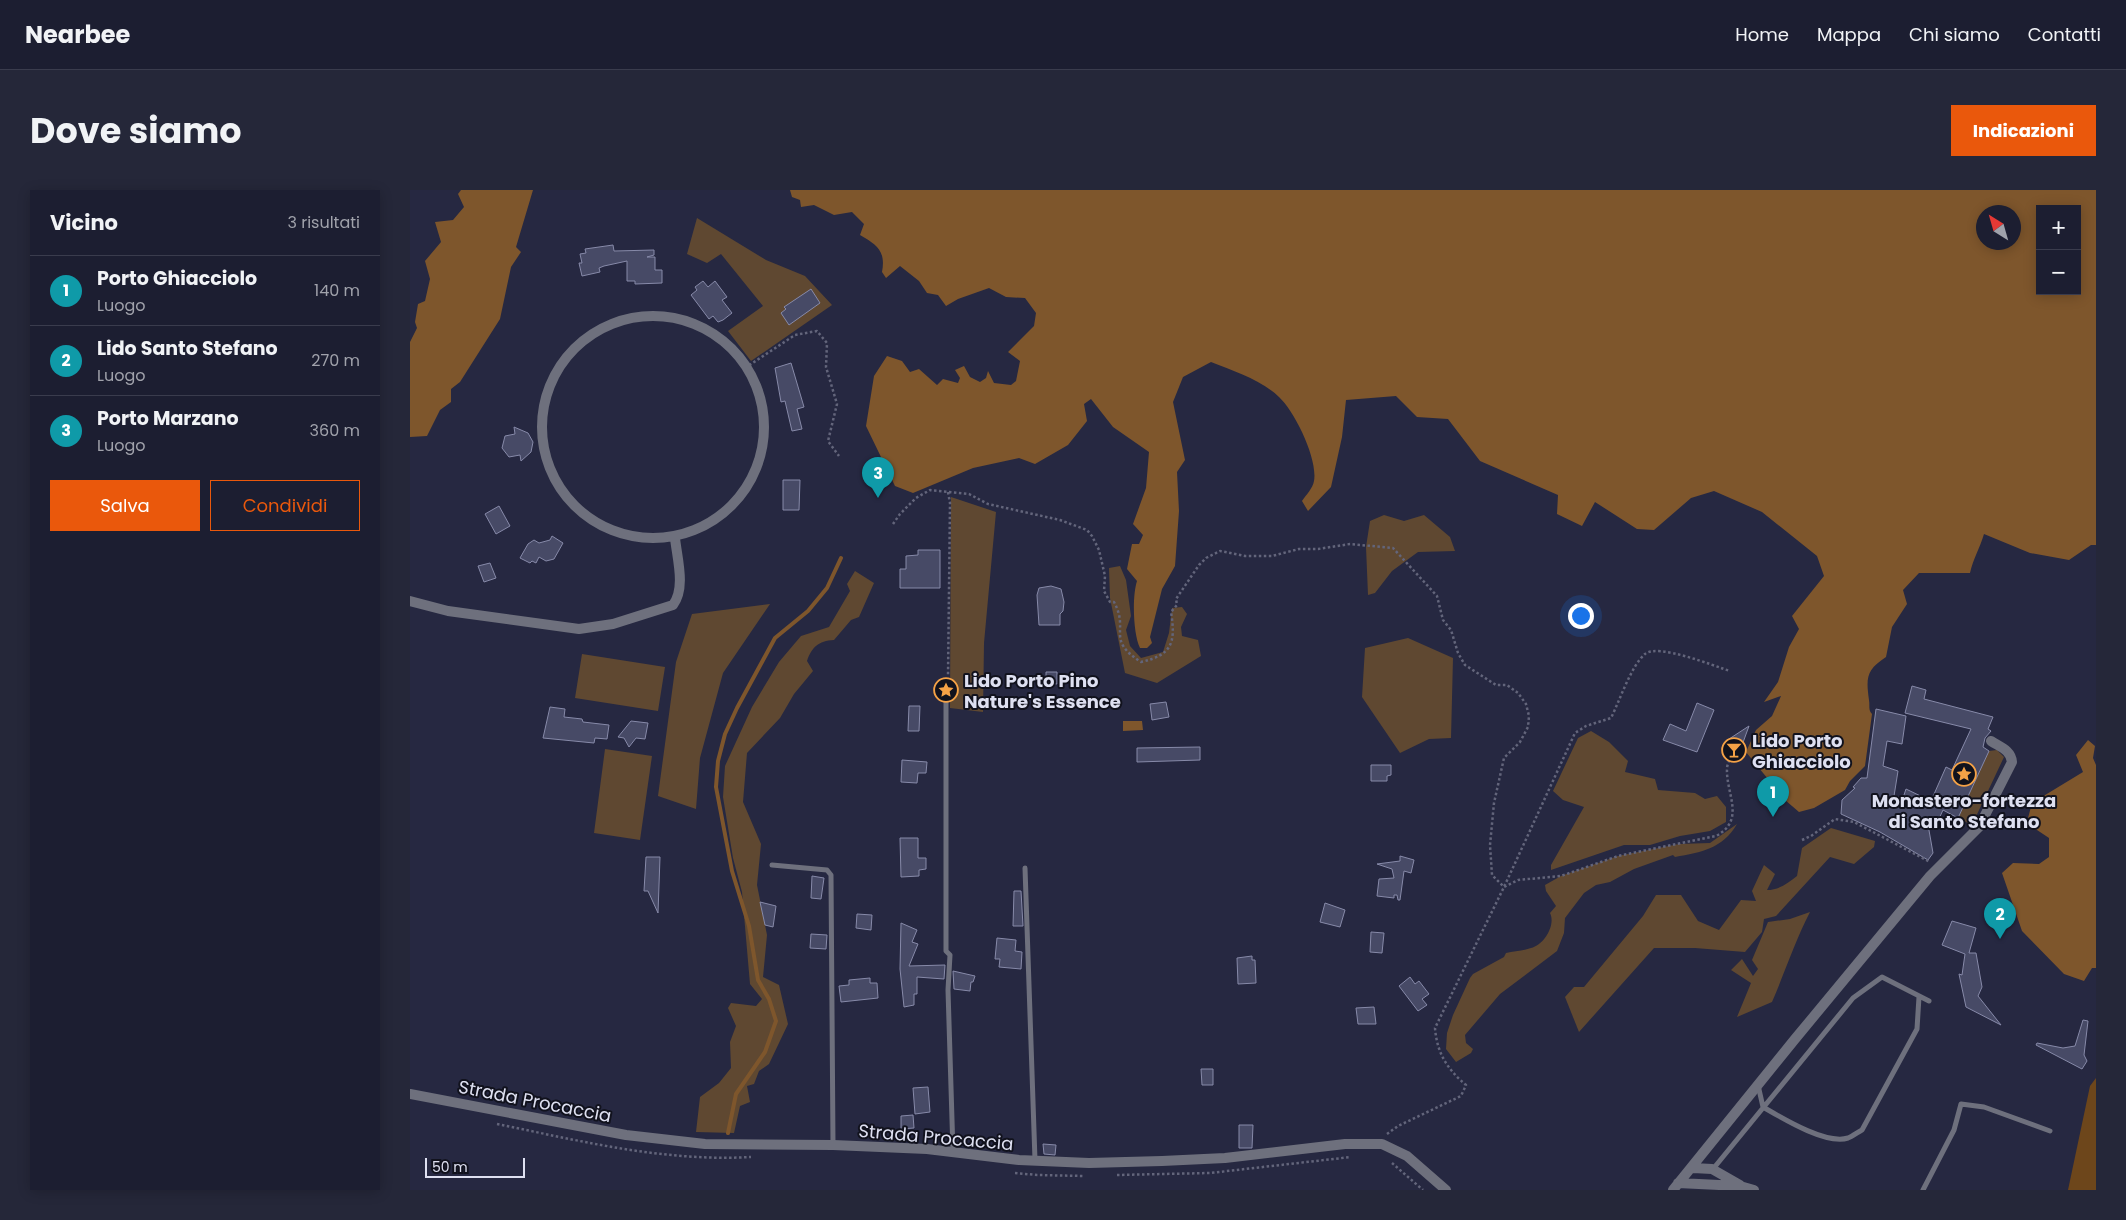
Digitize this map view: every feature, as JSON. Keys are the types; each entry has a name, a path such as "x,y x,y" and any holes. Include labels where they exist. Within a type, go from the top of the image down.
{"street":[{"path":"645,315 679,318 716,335 745,368 757,389 764,427 760,456 751,482 738,500 716,519 695,532 675,538 632,537 608,529 581,512 564,492 549,467 543,440 543,408 551,384 567,359 586,339 601,329 621,320 645,315"},
{"path":"410,600 448,611 579,629 613,624 665,608 673,604 678,598 680,589 675,538"},
{"path":"1676,1187 1930,876 1979,827 2012,762 2011,756 2006,750 1991,741"},
{"name":"Strada Procaccia","path":"410,1094 646,1137 705,1144 832,1145 953,1152 1036,1161 1098,1163 1225,1158 1346,1144 1382,1144 1407,1156 1446,1190"},
{"path":"1693,1168 1712,1169 1740,1186 1754,1190"},
{"path":"1676,1187 1740,1186"}],"lane":[{"path":"946,685 946,951 950,955 948,1000 953,1152"},
{"path":"772,865 827,870 831,875 832,1145"},
{"path":"1025,868 1036,1161"},
{"path":"1712,1169 1853,998 1882,977 1929,1001"},
{"path":"1758,1085 1763,1107 1785,1120 1831,1139 1848,1138 1862,1130 1917,1029 1919,997"},
{"path":"1923,1190 1954,1130 1961,1104 1984,1107 2050,1131"}],"path":[{"path":"745,368 795,335 816,331 827,343 826,367 837,404 828,441 839,456"},
{"path":"893,524 916,498 930,490 969,494 988,504 1060,520 1087,530 1099,550 1105,576 1104,591 1110,602 1114,602 1120,616 1120,643 1127,652 1141,662 1163,655 1169,649 1173,636 1171,612 1177,605 1176,599 1198,565 1206,558 1220,551 1245,556 1272,556 1299,549 1318,549 1360,544 1393,548 1437,596 1443,620 1452,630 1458,653 1465,664 1496,685 1507,685 1518,693 1526,704 1529,716 1528,727 1520,742 1504,758 1494,803 1490,845 1492,875 1504,887"},
{"path":"946,685 948,681 950,503 948,492"},
{"path":"1382,1144 1388,1133 1398,1126 1461,1096 1466,1085 1451,1072 1440,1053 1435,1028 1504,887 1574,733 1586,726 1612,718 1638,662 1647,652 1660,650 1730,671"},
{"path":"1504,887 1518,880 1560,876 1618,856 1716,836 1726,831 1732,822 1734,805 1727,767 1734,750"},
{"path":"1802,840 1835,820 1854,822 1930,862 1930,876"}],"shaded area":[{"path":"461,190 533,190 516,247 521,252 511,267 500,319 460,382 451,389 451,402 440,410 427,436 410,437 410,342 417,328 415,322 418,304 425,301 430,279 425,261 441,242 435,222 453,220 464,207 458,194"},
{"path":"790,190 2096,190 2096,545 2091,545 2069,560 2030,553 1984,534 1970,573 1919,573 1903,590 1907,604 1892,627 1886,657 1874,666 1869,675 1868,692 1872,714 1865,766 1850,781 1845,790 1814,808 1799,812 1785,800 1746,752 1756,730 1772,716 1781,696 1764,702 1778,682 1789,647 1799,629 1792,616 1824,576 1817,556 1762,512 1714,491 1691,498 1654,530 1637,529 1595,502 1582,526 1557,514 1558,495 1480,461 1448,419 1417,417 1396,396 1346,400 1342,437 1331,487 1308,511 1302,501 1312,486 1314,472 1309,449 1292,413 1272,391 1247,376 1211,362 1183,377 1173,402 1185,460 1177,472 1179,511 1175,566 1162,589 1150,637 1152,643 1147,648 1140,648 1134,615 1134,596 1137,581 1127,569 1132,544 1139,544 1143,535 1133,524 1146,488 1149,452 1113,427 1091,399 1084,404 1087,421 1068,445 1035,464 1019,458 973,468 913,493 895,486 866,426 874,376 887,356 902,361 910,372 919,369 937,385 943,379 958,383 960,378 955,370 964,366 970,377 980,382 986,378 988,371 994,383 1011,385 1016,381 1020,361 1008,352 1034,326 1036,313 1025,298 1006,297 989,288 958,299 946,306 938,295 927,293 919,281 900,266 886,278 882,272 883,259 879,249 860,235 864,224 852,212 834,215 814,205 801,207 800,200 792,197"},
{"path":"697,218 766,260 805,276 832,305 751,361 728,331 763,306 721,254 707,263 687,254"},
{"path":"951,497 996,512 984,643 983,712 950,708"},
{"path":"1384,515 1404,521 1424,515 1450,537 1455,551 1418,552 1392,571 1375,593 1368,595 1366,547 1370,521"},
{"path":"1120,566 1126,580 1131,616 1126,630 1130,646 1141,658 1163,652 1169,633 1172,608 1182,607 1187,614 1181,627 1182,636 1198,640 1201,656 1157,683 1125,673 1110,598 1109,568"},
{"path":"855,571 874,583 859,617 851,620 834,640 820,643 814,648 807,661 813,671 794,694 780,718 747,753 743,802 761,844 757,885 767,935 763,977 779,985 788,1024 769,1064 759,1071 754,1084 747,1086 750,1102 740,1106 734,1133 696,1132 700,1097 719,1083 731,1068 730,1042 736,1026 728,1008 731,1003 756,1006 762,999 750,984 742,892 733,858 723,797 725,766 752,707 779,662 801,636 829,627 850,591 847,584"},
{"path":"770,604 723,673 700,758 696,809 658,796 676,662 692,614"},
{"path":"1408,638 1453,658 1451,738 1429,739 1400,753 1362,697 1365,648"},
{"path":"582,654 665,667 658,711 575,698"},
{"path":"1123,721 1142,721 1143,730 1123,731"},
{"path":"1591,731 1609,742 1628,761 1625,772 1655,779 1658,790 1695,793 1705,799 1717,796 1726,807 1726,822 1710,831 1680,836 1650,845 1624,845 1551,870 1551,865 1584,807 1563,800 1553,791 1578,738"},
{"path":"2088,740 2095,746 2093,758 2096,765 2096,968 2092,968 2084,981 2064,974 2022,931 2002,873 2013,863 2039,864 2049,857 2049,838 2037,830 2028,818 2032,803 2083,772 2076,755"},
{"path":"605,749 652,756 640,840 594,833"},
{"path":"1997,750 2004,757 1972,825 1958,818 1989,751"},
{"path":"1737,824 1725,839 1710,848 1675,857 1673,855 1634,869 1610,882 1596,885 1584,893 1565,918 1564,933 1557,951 1500,994 1465,1035 1466,1043 1473,1049 1471,1053 1456,1062 1446,1049 1447,1033 1470,978 1473,974 1504,957 1506,953 1531,948 1544,939 1550,929 1550,913 1556,906 1546,891 1545,885 1561,876 1618,856 1679,844 1710,843"},
{"path":"1831,828 1875,841 1874,847 1854,864 1830,857 1776,916 1764,919 1762,932 1745,952 1695,948 1654,948 1579,1032 1565,997 1574,987 1584,987 1643,916 1656,895 1681,895 1698,921 1719,930 1741,900 1756,901 1752,891 1764,865 1775,874 1767,890 1783,886 1797,876 1802,848"},
{"path":"1810,912 1772,1002 1737,1017 1751,983 1731,970 1742,959 1753,976 1758,969 1752,960 1768,922 1790,919"},
{"path":"2096,1078 2096,1190 2068,1190 2090,1086"}],"building":[{"path":"613,245 614,251 654,250 654,255 647,257 655,257 655,270 662,270 662,283 635,284 635,281 627,281 627,261 604,266 599,268 600,272 582,276 579,263 582,263 580,254 586,253 585,249"},
{"path":"703,281 708,287 715,281 727,297 722,300 732,313 723,320 718,322 713,316 709,319 691,295 697,290 695,287"},
{"path":"811,289 820,303 789,325 781,313 786,309 784,307"},
{"path":"791,363 804,407 797,409 802,429 792,431 785,401 781,402 775,368"},
{"path":"514,427 528,433 533,442 531,452 521,461 520,455 509,457 502,448 505,436 515,434"},
{"path":"783,480 800,480 799,510 783,510"},
{"path":"499,506 510,526 496,534 485,514"},
{"path":"552,536 563,543 554,559 546,561 539,557 536,563 532,561 530,563 520,558 528,544 534,540 539,543 550,540"},
{"path":"918,550 940,550 940,588 900,588 900,569 906,569 906,556 918,555"},
{"path":"490,563 496,578 484,582 478,566"},
{"path":"1051,586 1061,589 1064,602 1063,611 1060,614 1060,625 1039,625 1037,595 1039,588"},
{"path":"1046,672 1057,672 1057,684 1046,683"},
{"path":"1912,686 1926,690 1924,699 1993,717 1988,729 1991,731 1985,738 1983,747 1989,751 1958,818 1943,810 1937,823 1927,819 1933,853 1928,860 1880,832 1841,814 1842,800 1855,788 1853,787 1861,778 1867,778 1876,709 1906,716 1902,744 1887,741 1883,766 1898,771 1894,796 1903,798 1906,789 1931,801 1946,767 1952,770 1971,729 1905,713"},
{"path":"1166,702 1169,717 1152,720 1150,704"},
{"path":"1697,703 1714,710 1697,752 1663,740 1670,724 1686,731"},
{"path":"909,706 920,706 919,731 908,731"},
{"path":"550,707 565,709 564,717 582,719 583,722 609,725 607,739 595,738 594,743 543,738"},
{"path":"631,721 648,723 645,739 636,738 629,747 624,738 618,737"},
{"path":"1749,726 1741,748 1726,741"},
{"path":"1200,747 1200,760 1137,762 1137,748"},
{"path":"902,760 927,762 926,773 918,773 917,783 901,782"},
{"path":"1371,765 1391,765 1391,775 1387,776 1387,781 1371,781"},
{"path":"900,838 918,838 918,858 926,858 926,869 919,870 919,876 901,877"},
{"path":"1400,856 1414,860 1411,873 1404,871 1400,900 1398,900 1397,895 1394,895 1394,898 1377,896 1379,879 1394,878 1392,869 1377,864 1400,861"},
{"path":"646,857 660,857 658,913 648,891 644,891"},
{"path":"812,876 824,878 821,899 811,898"},
{"path":"1014,891 1021,891 1023,926 1013,926"},
{"path":"760,902 776,906 773,927 765,925"},
{"path":"1325,903 1345,910 1340,927 1320,922"},
{"path":"857,914 872,915 871,930 856,928"},
{"path":"1952,921 1976,928 1969,953 1976,953 1982,987 1978,996 2001,1025 1966,1007 1959,974 1962,975 1965,954 1942,945"},
{"path":"901,923 917,930 912,942 918,944 909,966 945,965 944,979 917,977 917,994 914,994 914,1005 904,1007 900,969"},
{"path":"1371,932 1384,933 1382,953 1370,952"},
{"path":"811,934 827,935 826,949 810,948"},
{"path":"997,938 1016,940 1015,951 1022,952 1021,969 999,967 1000,959 995,959"},
{"path":"1252,956 1252,960 1255,960 1256,983 1238,984 1237,958"},
{"path":"953,971 975,976 973,982 971,982 970,991 954,989"},
{"path":"1410,977 1415,984 1419,981 1429,994 1422,999 1427,1005 1418,1011 1399,986"},
{"path":"870,978 870,983 877,983 878,998 841,1002 839,986 849,985 849,980"},
{"path":"1374,1007 1376,1024 1358,1024 1356,1008"},
{"path":"2083,1020 2088,1021 2084,1055 2087,1061 2082,1069 2036,1045 2037,1043 2063,1048 2075,1046"},
{"path":"1201,1069 1213,1069 1213,1085 1202,1085"},
{"path":"928,1087 930,1112 915,1114 913,1088"},
{"path":"913,1115 914,1128 901,1129 901,1116"},
{"path":"1239,1125 1253,1125 1252,1148 1239,1148"},
{"path":"1043,1144 1056,1145 1055,1155 1044,1154"}],"waterway":[{"path":"728,1133 736,1094 765,1052 776,1021 769,999 758,980 749,926 732,871 716,787 718,761 725,734 737,708 775,638 808,611 827,588 841,558"}],"place":[{"name":"Porto Marzano","path":"878,498"},
{"name":"Lido Porto Pino Nature's Essence","path":"946,690"},
{"name":"Lido Porto Ghiacciolo","path":"1734,750"},
{"name":"Monastero-fortezza di Santo Stefano","path":"1964,774"},
{"name":"Porto Ghiacciolo","path":"1773,817"},
{"name":"Lido Santo Stefano","path":"2000,939"}]}
